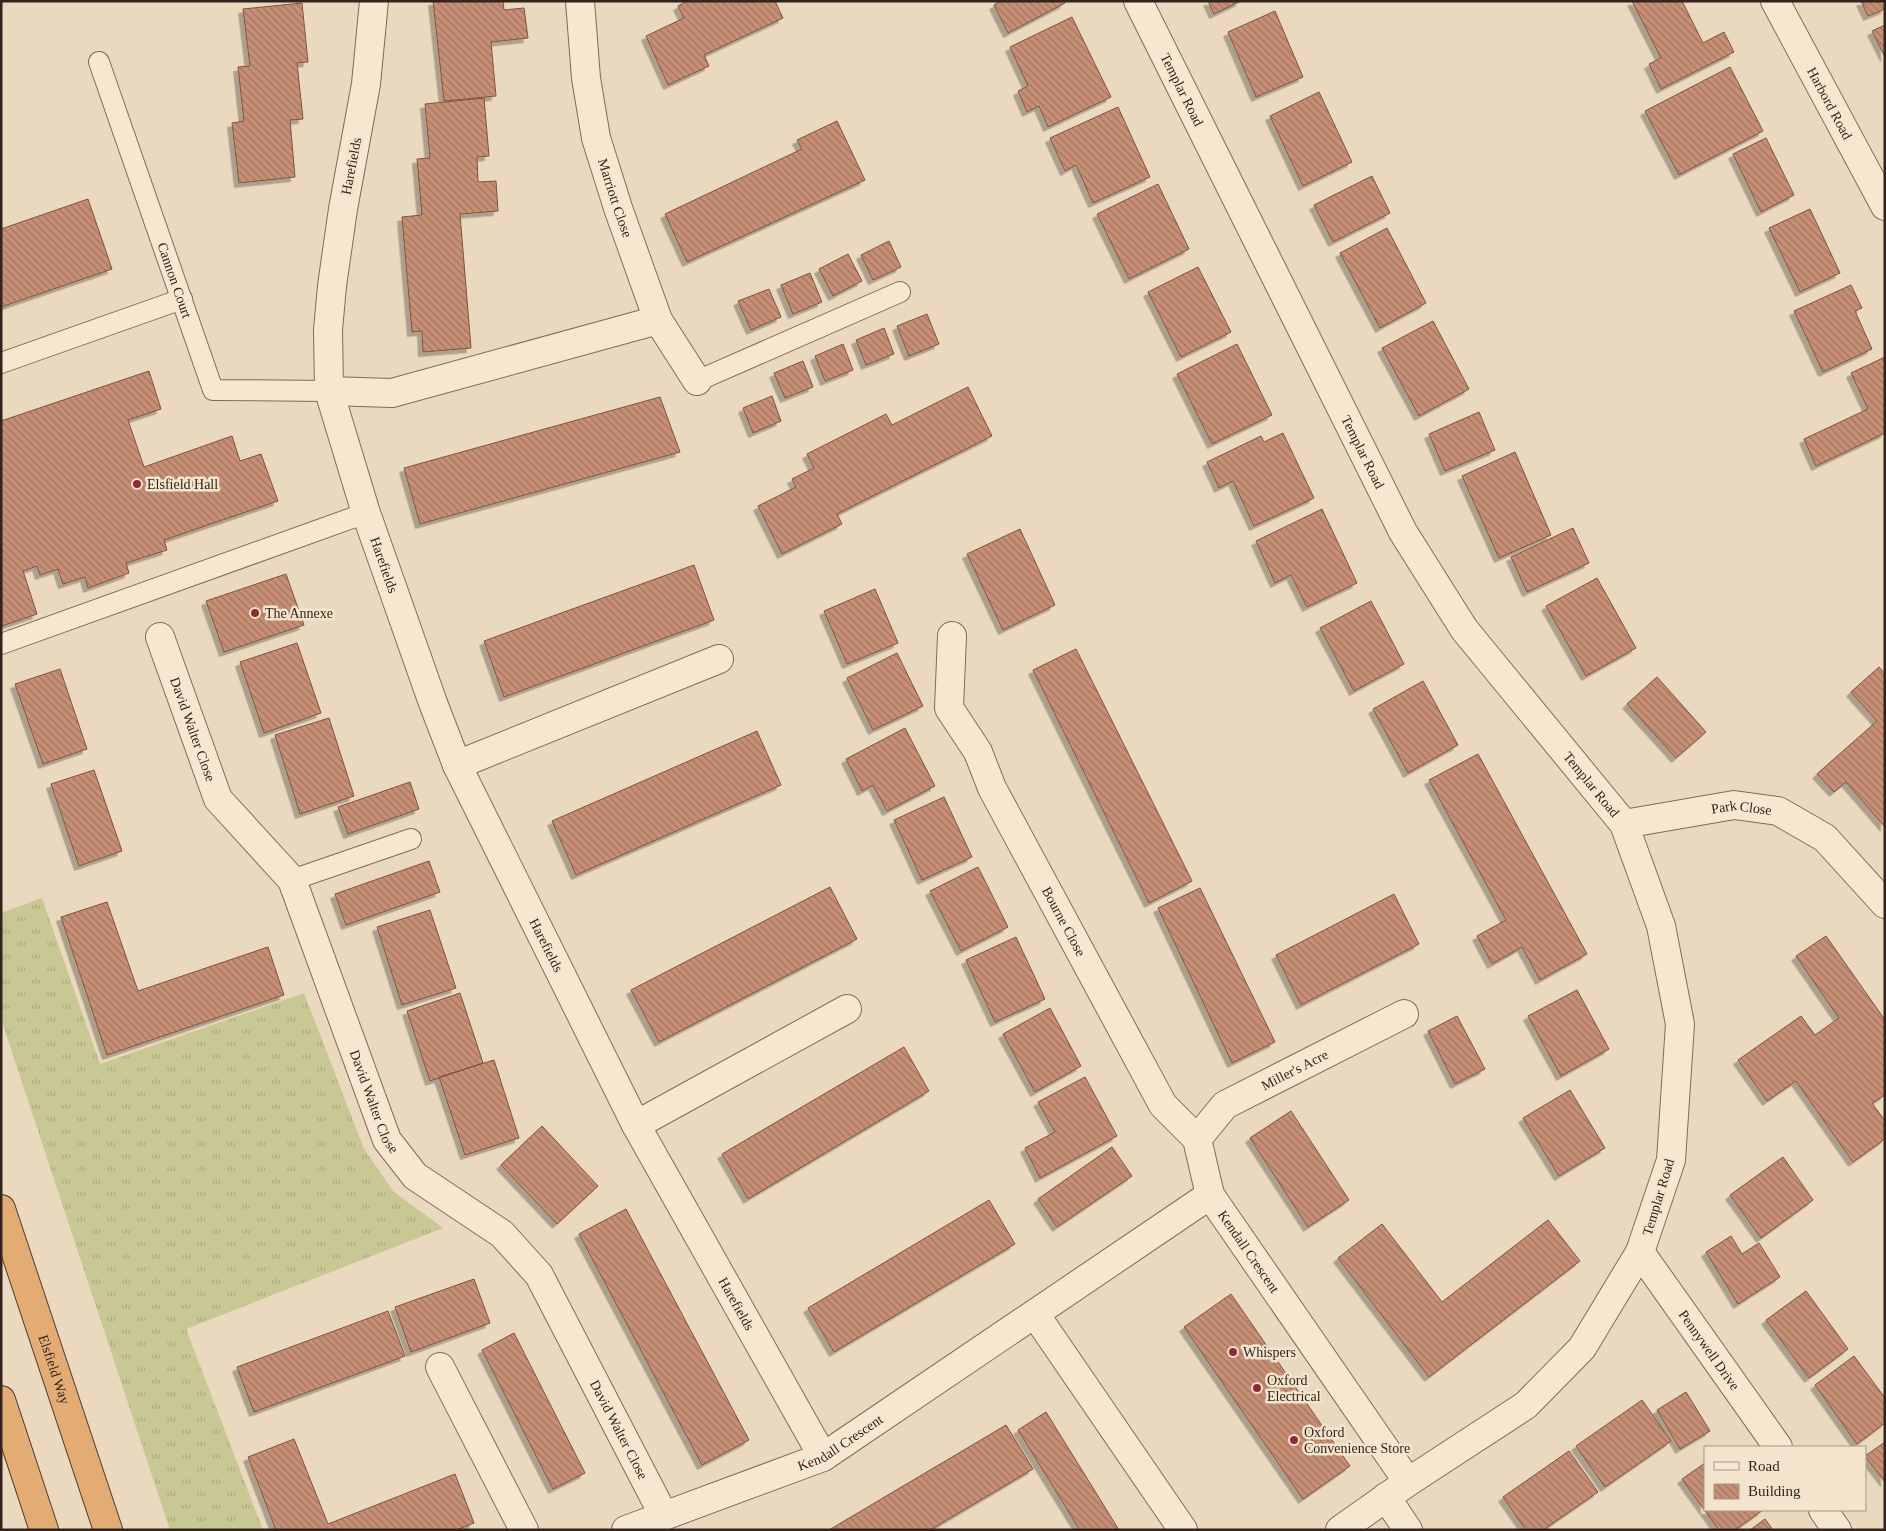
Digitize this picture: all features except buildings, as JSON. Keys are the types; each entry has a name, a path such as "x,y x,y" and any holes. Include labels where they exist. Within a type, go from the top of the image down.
{"highway":[{"name":"Elsfield Way","path":"1,1209 108,1530"},
{"path":"1,1400 44,1530"}],"street":[{"name":"Harefields","path":"374,1 366,84 343,209 328,330 329,391 366,513 433,703 457,765 636,1125 823,1457"},
{"name":"Marriott Close","path":"580,1 586,78 596,138 618,208 658,320 697,381"},
{"name":"Templar Road","path":"1138,1 1403,532 1464,629 1624,824 1661,926 1680,1024 1671,1160 1640,1252 1582,1348 1526,1405 1408,1482 1340,1530"},
{"name":"Harbord Road","path":"1775,1 1885,206"},
{"path":"329,391 392,393 658,320"},
{"name":"Bourne Close","path":"952,636 949,708 978,752 992,788 1163,1105 1197,1140"},
{"name":"David Walter Close","path":"160,637 218,799 292,880 388,1140 415,1176 502,1234 539,1275 664,1516"},
{"path":"457,765 719,659"},
{"name":"Park Close","path":"1624,824 1734,805 1778,812 1825,838 1885,904"},
{"path":"636,1125 847,1009"},
{"name":"Miller's Acre","path":"1197,1140 1225,1105 1404,1014"},
{"path":"1197,1140 1210,1195"},
{"name":"Kendall Crescent","path":"626,1530 823,1457 1210,1195 1408,1482"},
{"name":"Pennywell Drive","path":"1640,1252 1777,1446"},
{"path":"1035,1314 1183,1530"},
{"path":"440,1367 524,1530"},
{"path":"1386,1497 1408,1530"},
{"path":"1824,1511 1837,1530"}],"lane":[{"name":"Cannon Court","path":"99,62 213,390 329,391"},
{"path":"697,381 900,292"},
{"path":"1,363 182,299"},
{"path":"1,644 366,513"},
{"path":"292,880 411,839"}],"green space":[{"path":"42,898 100,1064 304,993 364,1149 393,1191 443,1228 186,1329 263,1530 170,1530 1,1019 1,913"}],"place":[{"name":"Elsfield Hall","path":"137,484"},
{"name":"The Annexe","path":"255,613"},
{"name":"Whispers","path":"1233,1352"},
{"name":"Oxford Electrical","path":"1257,1388"},
{"name":"Oxford Convenience Store","path":"1294,1440"}]}
